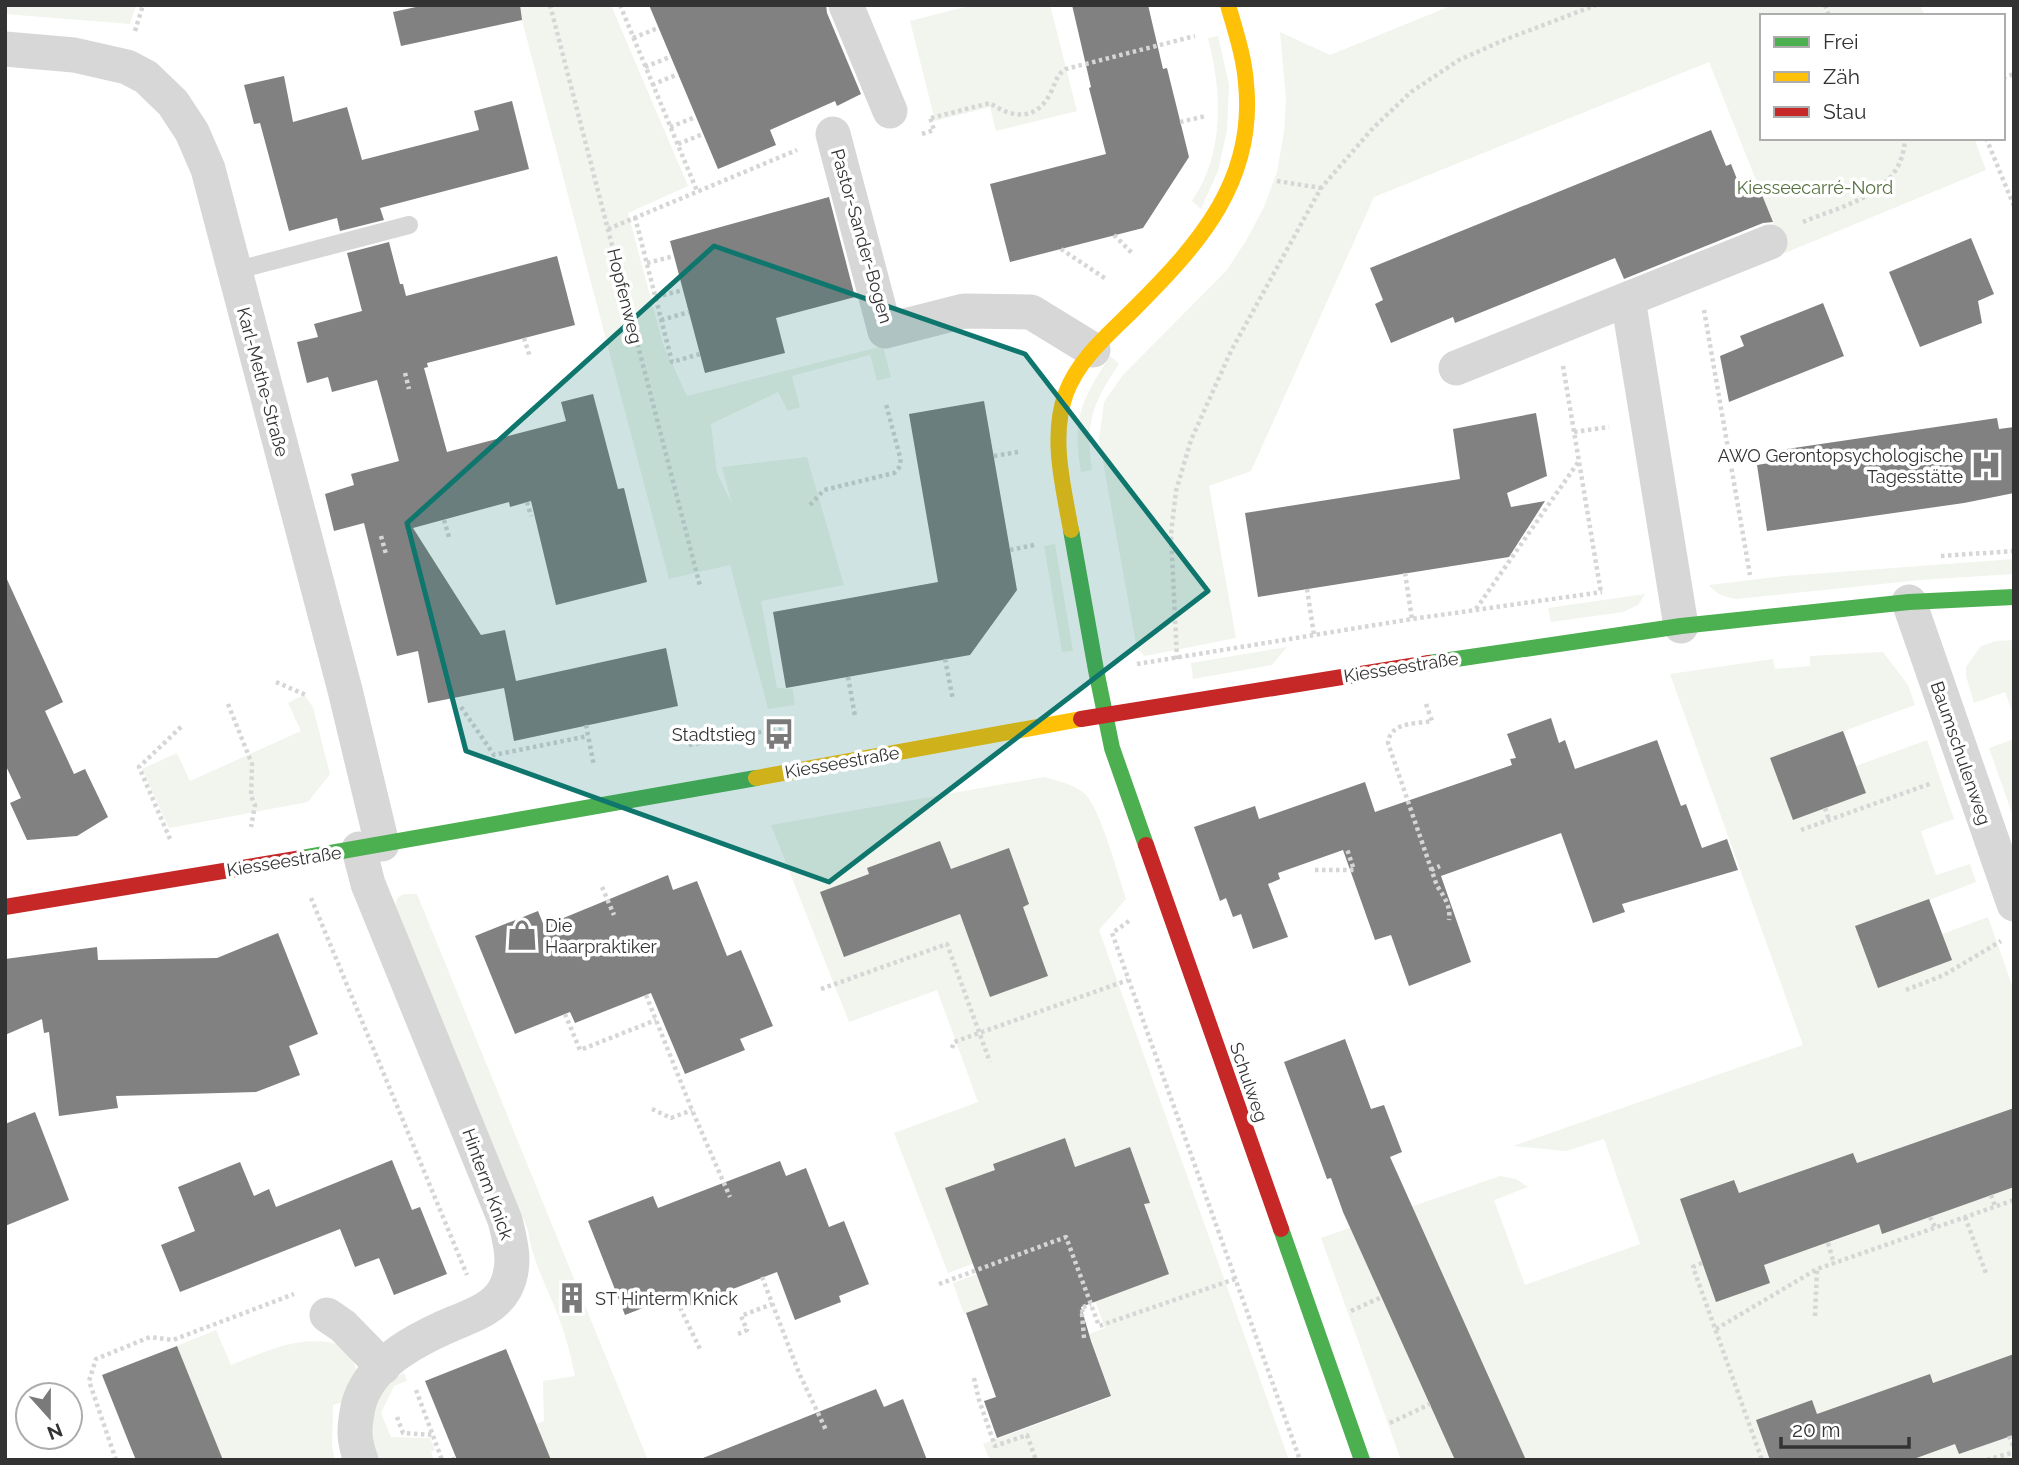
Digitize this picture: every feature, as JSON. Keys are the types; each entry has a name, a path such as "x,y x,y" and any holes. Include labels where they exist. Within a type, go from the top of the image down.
{"street":[{"path":"846,5 890,111"},
{"path":"1106,715 1064,488 1058,436 1062,406 1074,376 1093,350 1171,273 1210,226 1229,195 1244,145 1247,91 1228,5"},
{"name":"Karl-Methe-Straße","path":"5,49 74,54 127,67 146,78 173,103 192,132 208,169 345,690 370,847"},
{"name":"Pastor-Sander-Bogen","path":"833,134 886,331 964,311 1031,312 1093,350"},
{"path":"1455,368 1770,242"},
{"path":"1628,299 1681,625"},
{"name":"Kiesseestraße","path":"5,907 370,847 1106,715 1400,667 1681,625 1909,602 2014,597"},
{"name":"Baumschulenweg","path":"1909,602 2014,904"},
{"name":"Schulweg","path":"1106,715 1112,748 1362,1460"},
{"name":"Hinterm Knick","path":"361,1460 354,1428 360,1398 373,1378 392,1359 437,1331 482,1311 499,1296 510,1275 513,1258 505,1220 368,884 370,847"},
{"path":"327,1315 392,1359"}],"lane":[{"path":"234,271 409,225"}],"path":[{"name":"Hopfenweg","path":"550,5 700,586"},
{"path":"620,5 697,191"},
{"path":"1185,702 1177,656 1171,534 1176,491 1191,440 1230,351 1321,188 1373,128 1412,92 1459,60 1596,5"},
{"path":"931,118 990,103 1009,114 1030,113 1043,103 1059,74 1066,69 1234,26"},
{"path":"633,38 658,28"},
{"path":"645,67 670,57"},
{"path":"653,85 678,74"},
{"path":"670,127 696,117"},
{"path":"678,144 703,134"},
{"path":"608,229 833,134"},
{"path":"1770,242 1777,232 1874,193 1889,181 1900,166 1905,140"},
{"path":"1987,140 2014,206"},
{"path":"635,217 672,362 700,354"},
{"path":"1061,249 1110,282"},
{"path":"647,263 674,256"},
{"path":"1697,271 1750,575"},
{"path":"656,297 683,290"},
{"path":"662,320 689,312"},
{"path":"1557,328 1601,593"},
{"path":"524,338 530,358"},
{"path":"405,373 409,389"},
{"path":"810,505 824,490 894,473 899,469 900,457 886,404"},
{"path":"1476,610 1579,461"},
{"path":"527,502 531,516"},
{"path":"444,520 449,537"},
{"path":"381,536 386,554"},
{"path":"1405,573 1412,619"},
{"path":"1307,589 1314,635"},
{"path":"946,659 953,700"},
{"path":"848,677 855,716"},
{"path":"1423,694 1432,721 1392,730 1388,743 1431,870 1445,898 1449,920"},
{"path":"228,704 252,764 251,796 255,805 251,828"},
{"path":"461,706 494,755 588,736"},
{"path":"172,843 139,767 182,726"},
{"path":"1801,830 1944,779 1967,768"},
{"path":"1825,808 1829,820"},
{"path":"1315,870 1354,870 1347,849"},
{"path":"1431,870 1440,866"},
{"path":"603,887 614,915"},
{"path":"310,895 482,1311"},
{"path":"1164,897 1112,933 1300,1460"},
{"path":"1906,990 1944,975 2002,940"},
{"path":"821,989 947,944 990,1062"},
{"path":"951,1048 954,1042 1128,980"},
{"path":"646,995 730,1198"},
{"path":"565,1014 580,1050 656,1020"},
{"path":"652,1109 671,1118 692,1110"},
{"path":"1991,1195 1995,1206"},
{"path":"1716,1329 1817,1269 2014,1200"},
{"path":"1930,1217 1934,1227"},
{"path":"1965,1217 1987,1276"},
{"path":"939,1284 1066,1237 1099,1326 1235,1279"},
{"path":"1828,1243 1834,1264"},
{"path":"1702,1263 1693,1266 1762,1460"},
{"path":"1815,1316 1817,1269"},
{"path":"762,1277 799,1373 826,1430"},
{"path":"116,1460 89,1381 96,1359 150,1337 173,1340 306,1289 327,1315"},
{"path":"674,1295 699,1349"},
{"path":"737,1334 747,1330 741,1316 772,1304"},
{"path":"1084,1338 1084,1314 1081,1308 1091,1304"},
{"path":"392,1359 434,1435 442,1460"},
{"path":"974,1378 995,1446 1027,1435 1036,1460"},
{"path":"395,1413 403,1433 434,1435"},
{"path":"1987,1460 2014,1450 2009,1436"}],"highlighted area":[{"path":"714,246 1025,354 1208,591 829,882 466,751 407,523"}],"green space":[{"path":"5,5 136,5 130,24 5,14"},
{"path":"518,5 611,5 688,186 628,213 663,344 687,396 883,346 891,377 877,381 870,355 792,376 800,407 788,411 778,392 711,424 717,473 732,504 722,467 807,457 844,585 761,601 777,688 793,689 795,705 768,709 730,565 669,579"},
{"path":"973,5 1050,5 1077,111 996,131 990,107 935,121 910,21"},
{"name":"Kiesseecarré-Nord","path":"1453,5 1920,5 1924,14 1760,14 1760,140 1975,140 1986,170 1785,253 1709,62 1374,197 1251,471 1209,486 1236,638 1145,656 1137,649 1099,440 1104,402 1123,375 1227,270 1264,207 1277,172 1284,132 1286,100 1280,32 1330,55"},
{"path":"1218,36 1229,85 1227,130 1218,171 1201,209 1192,201 1210,163 1218,122 1216,79 1208,38"},
{"path":"1110,356 1119,364 1102,391 1093,414 1089,439 1092,470 1081,472 1078,437 1081,411"},
{"path":"1055,544 1073,651 1062,652 1044,546"},
{"path":"2014,559 2014,574 1920,580 1737,599 1722,595 1709,585 1785,576"},
{"path":"1645,594 1638,605 1623,612 1551,622 1548,608"},
{"path":"2014,640 2014,716 2005,692 1974,703 1966,667 1981,646 1996,641"},
{"path":"1287,647 1272,665 1193,679 1191,663"},
{"path":"1883,652 1908,685 1915,705 1844,731 1856,766 1927,740 1954,819 1921,831 1936,875 1970,864 1976,882 1929,900 1942,934 1988,917 2014,991 2014,1460 1401,1460 1321,1238 1500,1176 1516,1179 1528,1187 1494,1200 1525,1285 1640,1244 1604,1139 1566,1151 1513,1146 1803,1045 1670,674 1773,659 1775,669 1810,666 1810,656"},
{"path":"304,695 313,707 330,774 308,802 169,828 142,769 177,753 190,781 301,731 288,703"},
{"path":"2014,739 2014,819 1989,748"},
{"path":"1044,777 1070,785 1084,793 1096,812 1108,842 1126,899 1099,930 1289,1460 990,1460 983,1444 1111,1397 1089,1334 1105,1328 1078,1254 1112,1295 1169,1274 1144,1204 1150,1202 1130,1147 1075,1167 1065,1138 993,1164 995,1170 946,1188 968,1250 995,1241 1000,1254 948,1273 894,1133 978,1102 937,990 849,1022 771,825"},
{"path":"405,894 417,894 648,1460 551,1460 537,1424 544,1421 543,1381 575,1376 570,1354 537,1264 528,1230 395,907 398,898"},
{"path":"1056,1245 1017,1295 964,1314 953,1283"},
{"path":"216,1330 231,1365 288,1344 316,1341 348,1347 357,1372 347,1401 333,1405 332,1445 335,1460 223,1460 177,1346"},
{"path":"404,1373 407,1381 394,1386 381,1413 391,1437 430,1438 435,1450 431,1452 434,1460 376,1460 372,1448 372,1411 391,1378"}],"building":[{"path":"425,5 520,5 522,20 401,46 393,12"},
{"path":"649,5 826,5 861,94 837,106 835,101 770,130 776,145 718,169"},
{"path":"1072,5 1148,5 1163,69 1167,68 1189,157 1143,228 1010,262 990,184 1106,154"},
{"path":"284,76 293,122 347,107 362,160 479,130 474,111 512,101 529,169 380,208 384,220 340,231 337,218 289,231 260,123 254,124 244,85"},
{"path":"1711,130 1726,166 1731,164 1744,197 1760,190 1773,222 1763,223 1624,279 1615,258 1455,323 1453,317 1391,343 1375,304 1383,300 1370,268"},
{"path":"829,197 855,297 776,318 785,353 705,373 670,241"},
{"path":"1971,238 1994,294 1978,301 1982,323 1920,347 1889,272"},
{"path":"389,242 400,284 403,284 406,296 557,256 575,325 427,363 428,367 424,368 447,452 566,421 561,402 593,394 618,489 624,488 647,582 556,605 531,501 510,507 509,502 413,528 481,635 505,630 516,681 666,648 678,706 514,741 504,688 428,703 418,651 397,656 364,523 334,531 325,494 354,485 351,474 399,461 377,380 332,392 328,377 307,383 297,342 318,337 314,324 362,311 347,253"},
{"path":"1823,303 1844,356 1729,402 1720,356 1744,346 1740,336"},
{"path":"984,401 1017,590 970,655 786,688 773,612 938,582 909,414"},
{"path":"1536,413 1547,476 1507,493 1511,507 1545,501 1509,557 1258,597 1245,513 1460,479 1453,429"},
{"path":"1997,418 1999,429 2014,427 2014,493 1964,503 1767,531 1757,465 1781,461 1780,450"},
{"path":"5,575 63,702 45,711 74,774 85,769 108,817 77,836 27,840 10,803 21,798 5,764"},
{"path":"1551,718 1559,743 1565,740 1575,769 1657,740 1681,806 1686,804 1702,848 1727,839 1738,870 1622,904 1625,912 1593,923 1561,833 1441,876 1471,962 1409,986 1391,935 1375,940 1343,850 1278,873 1280,879 1268,884 1288,937 1253,949 1241,914 1233,917 1226,898 1220,901 1194,827 1255,806 1259,819 1365,782 1375,812 1512,765 1510,759 1516,758 1507,734"},
{"path":"1843,731 1866,793 1793,820 1770,758"},
{"path":"940,841 951,869 1009,848 1029,904 1023,907 1048,976 990,997 960,914 844,957 820,892 869,874 867,868"},
{"path":"668,875 673,890 697,881 727,956 741,950 773,1026 740,1039 745,1050 685,1074 651,993 575,1023 570,1012 515,1034 475,936 538,911 544,926"},
{"path":"1929,899 1952,960 1878,988 1855,926"},
{"path":"278,933 318,1034 289,1046 300,1075 256,1092 116,1096 118,1108 59,1116 49,1032 44,1033 42,1019 5,1035 5,959 97,947 98,960 217,958"},
{"path":"1345,1039 1371,1109 1384,1105 1402,1152 1390,1157 1526,1460 1455,1460 1343,1212 1331,1178 1327,1179 1284,1062"},
{"path":"2014,1108 2014,1187 1882,1234 1879,1224 1764,1265 1770,1283 1716,1302 1680,1199 1734,1180 1739,1193 1853,1153 1857,1163"},
{"path":"35,1112 69,1200 5,1226 5,1124"},
{"path":"1065,1138 1075,1167 1130,1147 1150,1203 1144,1204 1169,1274 1081,1307 1111,1396 997,1438 984,1401 996,1397 966,1313 988,1305 945,1188 995,1170 993,1164"},
{"path":"392,1160 412,1210 420,1207 447,1274 394,1295 379,1258 355,1267 340,1229 180,1292 161,1245 195,1231 178,1187 240,1162 254,1196 269,1189 276,1207"},
{"path":"780,1161 786,1176 806,1168 829,1227 844,1221 869,1284 839,1296 841,1302 795,1320 777,1272 686,1307 681,1293 625,1315 588,1221 653,1196 658,1208"},
{"path":"177,1346 223,1460 136,1460 131,1448 102,1375"},
{"path":"506,1349 551,1460 457,1460 425,1381"},
{"path":"2014,1354 2014,1435 1959,1454 1955,1444 1911,1460 1770,1460 1756,1420 1812,1400 1817,1414 1930,1374 1933,1383"},
{"path":"876,1389 884,1407 903,1399 927,1460 703,1458"}],"traffic: fast":[{"path":"1071,530 1112,748 1146,845"},
{"path":"1429,663 1681,626 1909,602 2014,597"},
{"path":"302,858 756,778"},
{"path":"1281,1229 1362,1460"}],"traffic: slow":[{"path":"1071,530 1058,444 1061,409 1066,393 1079,368 1096,347 1160,283 1202,234 1232,180 1242,150 1247,118 1246,83 1228,5"},
{"path":"756,778 1081,719"}],"traffic: jam":[{"path":"1081,719 1429,663"},
{"path":"1146,845 1281,1229"},
{"path":"5,907 302,858"}],"place":[{"name":"AWO Gerontopsychologische Tagesstätte","path":"1986,465"},
{"name":"Stadtstieg","path":"779,734"},
{"name":"Die Haarpraktiker","path":"522,935"},
{"name":"ST Hinterm Knick","path":"572,1298"}]}
